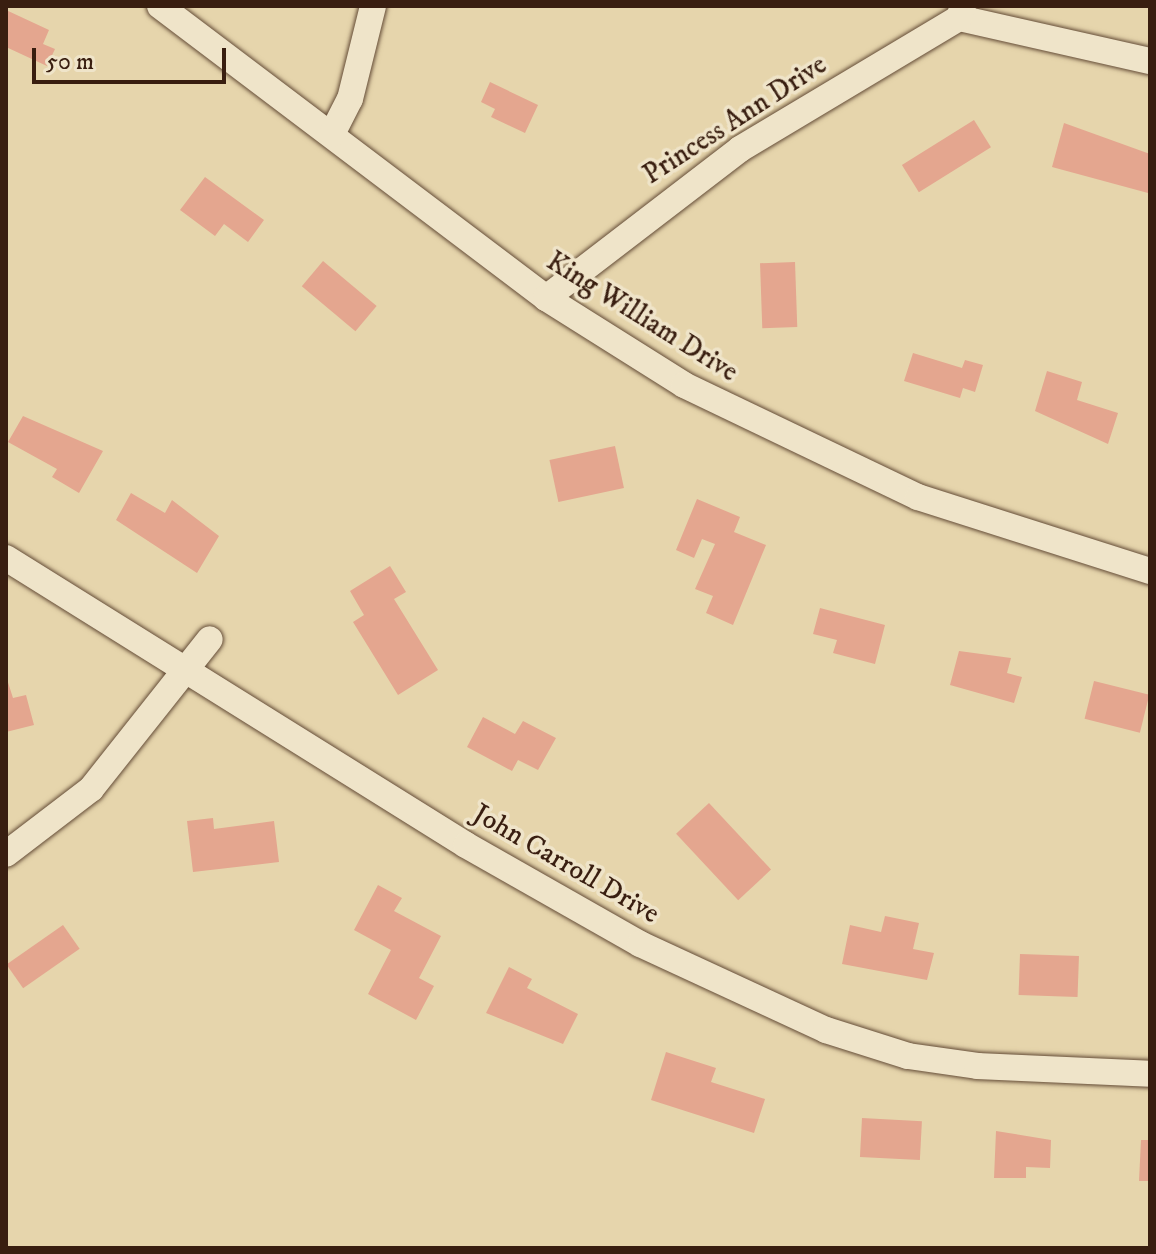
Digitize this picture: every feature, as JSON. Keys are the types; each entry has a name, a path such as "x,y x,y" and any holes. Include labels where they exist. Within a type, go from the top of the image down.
{"street":[{"name":"King William Drive","path":"160,6 546,298 755,425 918,497 1150,571"},
{"path":"332,134 350,99 373,6"},
{"path":"961,12 1150,61"},
{"name":"Princess Ann Drive","path":"546,298 740,149 961,12"},
{"name":"John Carroll Drive","path":"6,558 189,668 520,876 640,944 826,1030 908,1056 977,1066 1150,1074"},
{"path":"6,854 91,789 210,639"}],"building":[{"path":"6,10 49,30 43,44 55,49 47,66 6,47"},
{"path":"490,82 538,105 525,133 491,117 495,109 481,102"},
{"path":"974,120 991,147 919,192 902,165"},
{"path":"1064,123 1150,154 1148,193 1052,167"},
{"path":"205,177 264,220 248,242 224,224 215,236 180,210"},
{"path":"323,261 377,306 355,331 302,286"},
{"path":"795,262 797,327 762,328 760,263"},
{"path":"913,353 962,368 965,360 983,365 975,392 963,388 960,398 904,381"},
{"path":"1047,371 1082,382 1077,400 1118,413 1108,444 1035,411"},
{"path":"23,416 103,451 79,493 52,477 57,469 8,442"},
{"path":"615,446 624,488 558,502 549,460"},
{"path":"131,493 165,513 172,500 219,536 197,573 116,520"},
{"path":"697,499 740,517 734,532 766,545 733,625 706,613 713,596 695,589 715,544 702,539 694,558 676,550"},
{"path":"390,566 406,592 394,599 438,670 398,695 353,622 364,615 350,591"},
{"path":"820,608 885,625 875,664 833,653 837,640 813,634"},
{"path":"959,651 1011,658 1007,673 1022,677 1014,703 950,685"},
{"path":"6,676 13,698 26,695 34,725 6,732"},
{"path":"1094,681 1149,695 1140,733 1085,719"},
{"path":"483,717 515,734 523,721 556,738 538,770 518,760 512,771 467,747"},
{"path":"709,803 771,870 738,900 676,834"},
{"path":"213,818 214,829 274,821 279,862 193,872 187,821"},
{"path":"378,885 402,898 394,911 441,936 419,978 434,986 416,1020 368,994 391,950 354,930"},
{"path":"885,916 919,923 913,949 934,953 927,980 842,964 850,925 881,932"},
{"path":"63,925 80,949 23,988 6,965"},
{"path":"1020,954 1079,956 1078,997 1019,995"},
{"path":"509,967 532,979 527,988 578,1014 563,1044 486,1013"},
{"path":"666,1052 716,1068 711,1082 765,1099 754,1133 651,1100"},
{"path":"862,1118 922,1121 920,1160 860,1157"},
{"path":"996,1131 1051,1140 1050,1168 1026,1167 1026,1178 994,1178"},
{"path":"1141,1140 1150,1140 1150,1181 1139,1181"}]}
